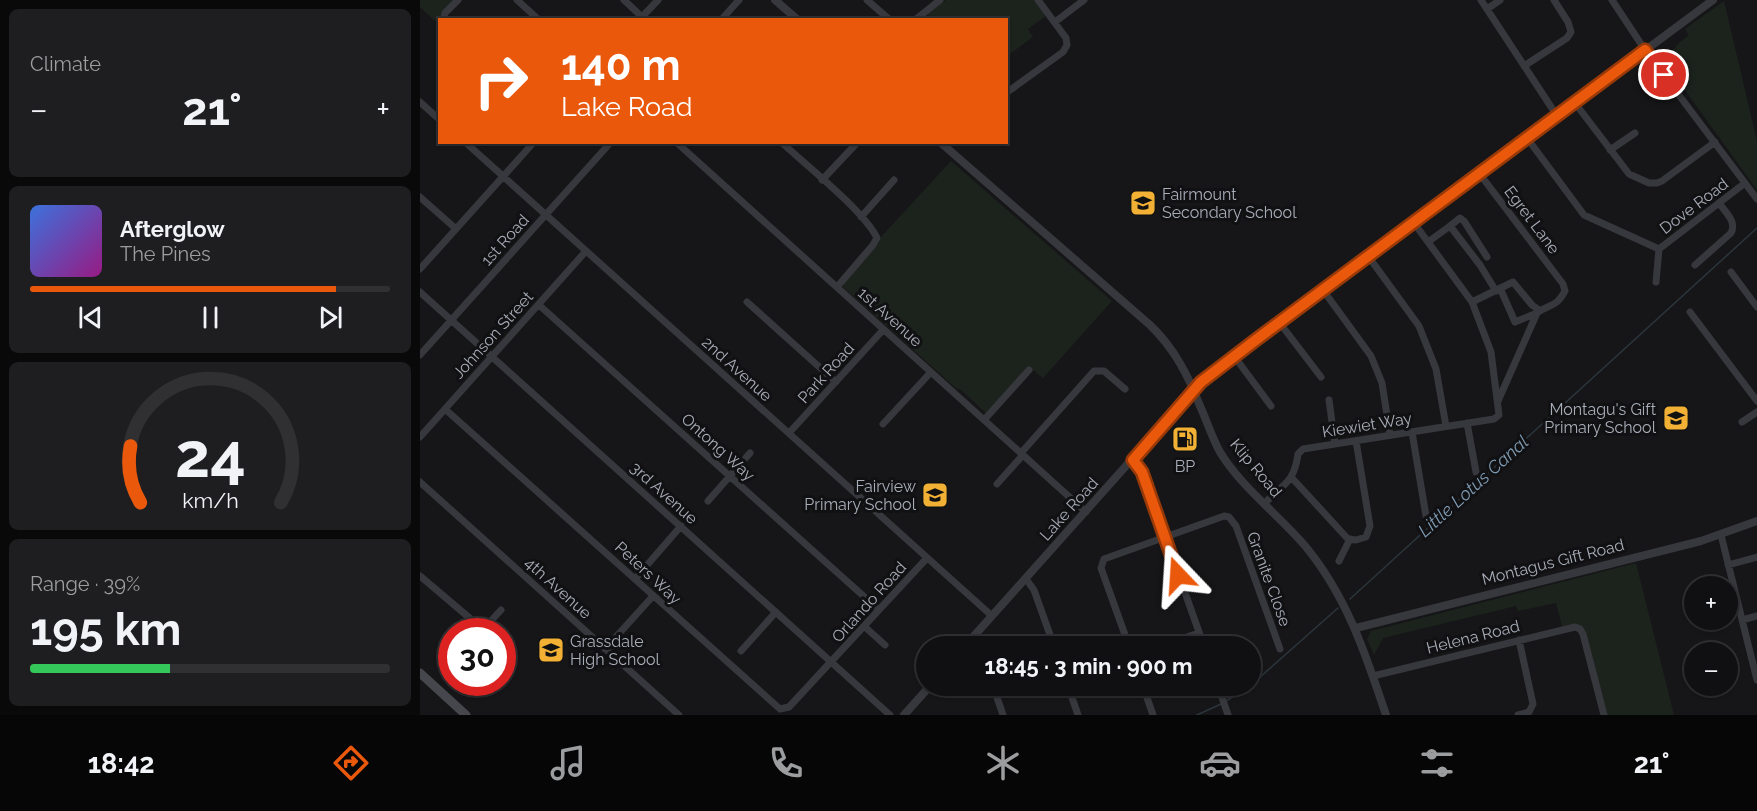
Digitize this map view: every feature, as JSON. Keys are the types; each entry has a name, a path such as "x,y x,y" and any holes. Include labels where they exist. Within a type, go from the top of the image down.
{"main road":[{"path":"420,673 466,715"}],"street":[{"path":"444,16 458,0"},
{"path":"517,0 537,18"},
{"path":"624,0 641,18 658,0"},
{"path":"723,18 739,0"},
{"path":"775,0 796,18"},
{"path":"867,0 888,18"},
{"path":"918,18 940,0"},
{"path":"1008,92 1065,49 1066,40 1038,0"},
{"path":"1055,22 1083,0"},
{"path":"1481,0 1557,116"},
{"path":"1486,9 1500,0"},
{"path":"1524,66 1567,38 1571,32 1568,22 1554,0"},
{"path":"1612,0 1645,50 1757,199"},
{"name":"Lake Road","path":"976,636 1194,390 1279,322 1713,0"},
{"path":"420,102 438,118"},
{"path":"1575,103 1629,174 1654,184 1715,142"},
{"path":"1610,150 1635,133"},
{"name":"Dove Road","path":"1527,138 1584,215 1659,249"},
{"name":"2nd Avenue","path":"467,144 992,616"},
{"path":"420,269 532,144"},
{"name":"1st Road","path":"420,355 609,144"},
{"name":"1st Avenue","path":"681,144 883,330 1086,512"},
{"path":"783,144 861,217 875,234 876,242 837,287"},
{"name":"Klip Road","path":"945,144 1160,335 1176,355 1221,453 1239,476 1307,548 1340,597 1356,628 1386,715"},
{"path":"822,180 855,145"},
{"name":"Egret Lane","path":"1479,173 1563,284 1565,291 1558,303 1538,311"},
{"path":"861,217 894,180"},
{"name":"Dove Road","path":"1656,282 1659,249 1745,183"},
{"path":"420,197 455,228"},
{"path":"1695,265 1731,233 1733,228 1732,221 1719,203"},
{"path":"1428,242 1460,218 1487,257"},
{"path":"1414,223 1472,303 1491,352 1498,401"},
{"path":"1450,226 1498,290 1515,322 1538,311"},
{"name":"Johnson Street","path":"420,437 586,251"},
{"path":"1368,256 1419,326 1436,369 1446,426"},
{"path":"1731,272 1757,307"},
{"path":"1472,303 1509,282 1514,282 1538,311"},
{"path":"1323,290 1371,356 1382,383 1390,435"},
{"name":"3rd Avenue","path":"420,292 890,715"},
{"path":"747,302 836,382"},
{"name":"Ontong Way","path":"539,305 879,610"},
{"path":"1498,401 1538,311"},
{"path":"1690,312 1757,401"},
{"path":"1279,322 1321,377"},
{"name":"Park Road","path":"789,434 883,330"},
{"path":"1234,356 1271,406"},
{"path":"997,484 1092,373 1099,369 1104,371 1125,390"},
{"path":"984,420 1029,370"},
{"path":"883,424 931,372"},
{"path":"1329,400 1335,444"},
{"name":"Kiewiet Way","path":"1265,503 1292,478 1300,450 1494,419 1500,411 1498,401"},
{"name":"Peters Way","path":"445,409 780,709 789,707 830,661"},
{"path":"1742,422 1757,412"},
{"path":"1467,423 1476,472"},
{"path":"1412,432 1426,516"},
{"path":"1292,478 1343,535 1356,540 1366,537 1370,525 1356,441"},
{"path":"708,501 750,453"},
{"path":"1133,460 1142,472 1200,636"},
{"name":"4th Avenue","path":"420,482 679,715"},
{"name":"Granite Close","path":"1165,537 1218,517 1229,517 1233,520 1280,649"},
{"name":"Montagus Gift Road","path":"1356,628 1721,535 1757,521"},
{"path":"635,579 681,526"},
{"path":"1721,535 1756,676"},
{"path":"1125,636 1101,568 1102,563 1109,557 1165,537"},
{"path":"1339,561 1350,539"},
{"path":"1728,565 1757,557"},
{"name":"Orlando Road","path":"830,661 836,658 927,558"},
{"path":"420,576 479,626 489,623 501,610"},
{"path":"1026,579 1034,590 1050,636"},
{"path":"605,649 653,596"},
{"path":"741,651 776,612"},
{"path":"1742,620 1757,616"},
{"path":"865,627 885,645"},
{"name":"Helena Road","path":"1373,676 1571,627 1580,629 1583,634 1604,715"},
{"path":"1190,636 1199,633"},
{"path":"1518,715 1528,712 1533,704 1519,640"},
{"path":"904,715 921,696"},
{"path":"996,696 1003,715"},
{"path":"1071,696 1078,715"},
{"path":"1146,696 1153,715"},
{"path":"1221,696 1228,715"}],"shaded area":[{"path":"420,0 454,0 435,21 420,7"},
{"path":"946,0 1035,0 1046,16 1028,29 1033,37 1008,55 1008,18 931,18 926,14"},
{"path":"1724,1 1757,141 1757,190 1664,61 1689,35 1685,29"},
{"path":"951,161 1112,301 1043,378 1028,366 986,413 843,287 844,281 879,243 880,238"},
{"path":"1636,563 1674,715 1607,715 1586,633 1576,625 1562,626 1556,603 1518,611 1516,606 1383,638 1374,655 1367,639 1371,631"}],"waterway":[{"name":"Little Lotus Canal","path":"1350,599 1757,228"},
{"name":"Little Lotus Canal","path":"1261,676 1338,608"},
{"name":"Little Lotus Canal","path":"1226,701 1234,696"},
{"name":"Little Lotus Canal","path":"1197,715 1221,704"}],"place":[{"name":"Fairmount Secondary School","path":"1143,203"},
{"name":"Montagu's Gift Primary School","path":"1676,418"},
{"name":"BP","path":"1185,439"},
{"name":"Fairview Primary School","path":"935,495"},
{"name":"Grassdale High School","path":"551,650"}],"route":[{"path":"1178,575 1142,472 1133,460 1197,386 1645,50 1664,75"}]}
